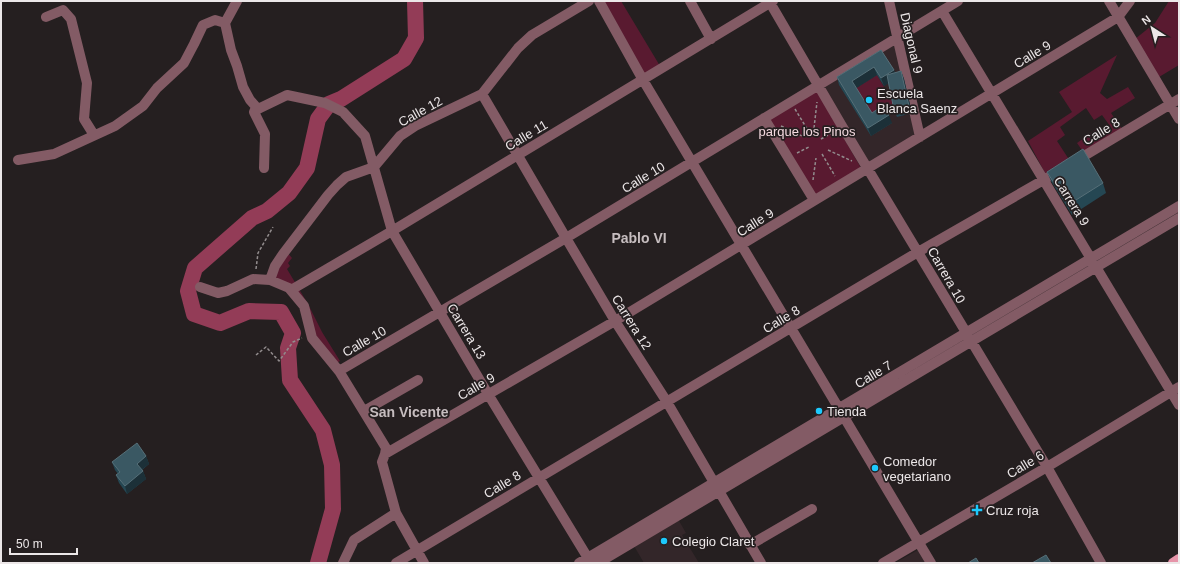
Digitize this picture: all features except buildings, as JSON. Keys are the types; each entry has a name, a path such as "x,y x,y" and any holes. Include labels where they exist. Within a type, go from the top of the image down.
{"main road":[{"path":"1173,563 1179,559"}],"street":[{"path":"237,1 225,23 231,50 243,87 256,107 254,112 265,134 264,168"},
{"name":"Calle 12","path":"374,167 400,136 410,129 482,94 518,48 532,35 589,1"},
{"path":"599,1 643,80 931,563"},
{"path":"690,1 711,39"},
{"name":"Diagonal 9","path":"889,1 920,137"},
{"name":"Calle 10","path":"339,371 441,313 958,1"},
{"path":"1109,1 1179,119"},
{"name":"Calle 9","path":"385,454 616,321 1118,17 1130,1"},
{"name":"Calle 11","path":"290,289 392,231 771,2"},
{"name":"Carrera 10","path":"771,2 818,86 1047,467 1101,563"},
{"path":"46,17 63,10 70,19 87,83 84,119 94,135"},
{"name":"Carrera 9","path":"942,11 1097,268 1175,389 1179,405"},
{"path":"18,160 54,154 115,126 144,106 158,88 184,63 203,25 215,20 225,23"},
{"name":"Carrera 12","path":"482,94 566,238 667,402 761,563"},
{"name":"Carrera 13","path":"256,107 258,109 287,95 329,104 343,112 365,136 392,231 586,561"},
{"name":"Calle 8","path":"396,563 538,477 791,329 918,252 1044,181 1179,99"},
{"path":"764,118 814,200"},
{"path":"270,280 275,266 283,254 337,185 346,177 374,167"},
{"name":"Calle 7","path":"969,338 1092,258 1179,206"},
{"name":"Calle 7","path":"586,561 716,487 969,338 1097,268 1179,218"},
{"path":"200,287 218,293 227,291 253,279 270,280 290,289 304,306 314,339 339,371 386,448 382,462 396,513 424,563"},
{"path":"364,411 418,380"},
{"name":"Calle 6","path":"883,563 1047,467 1175,389"},
{"name":"Calle 7","path":"598,563 716,487"},
{"path":"750,545 812,509"},
{"path":"343,563 354,540 396,513"}],"path":[{"path":"814,128 818,86"},
{"path":"791,102 809,132"},
{"path":"781,126 802,136"},
{"path":"821,139 842,126"},
{"path":"789,159 808,146"},
{"path":"828,150 867,168"},
{"path":"822,154 840,184"},
{"path":"813,181 816,158"},
{"path":"255,279 258,253 273,227"},
{"path":"256,355 266,347 279,362 293,342 306,337 314,339"}],"shaded area":[{"name":"Escuela Blanca Saenz","path":"896,43 917,137 868,165 822,87"},
{"name":"Colegio Claret","path":"678,519 686,533 682,535 699,563 644,563 634,546"},
{"path":"918,550 925,563 895,563"}],"green space":[{"path":"602,1 621,1 660,66 645,76"},
{"path":"1169,1 1179,1 1179,65 1159,77 1135,39 1155,23"},
{"path":"1117,55 1100,93 1107,99 1128,87 1135,98 1111,113 1122,129 1084,153 1077,143 1098,128 1101,132 1110,126 1102,115 1094,120 1086,108 1060,127 1065,135 1057,141 1070,161 1046,175 1028,141 1072,112 1059,92"},
{"path":"877,75 894,105 873,118 856,88"},
{"name":"parque los Pinos","path":"816,90 861,168 814,196 767,119"},
{"path":"287,252 292,258 288,263 290,266 287,269 340,361 335,364 314,336 305,305 275,277"}],"waterway":[{"path":"318,563 333,509 332,465 323,430 290,380 288,348 293,333 281,312 249,311 220,323 194,314 188,291 195,268 252,218 267,211 289,193 307,168 318,119 329,104 341,99 404,59 416,38 415,1"}],"place":[{"name":"Escuela Blanca Saenz","path":"869,100"},
{"name":"Tienda","path":"819,411"},
{"name":"Comedor vegetariano","path":"875,468"},
{"name":"Cruz roja","path":"977,510"},
{"name":"Colegio Claret","path":"664,541"}],"district":[{"name":"Pablo VI","path":"639,238"},
{"name":"San Vicente","path":"409,412"}]}
